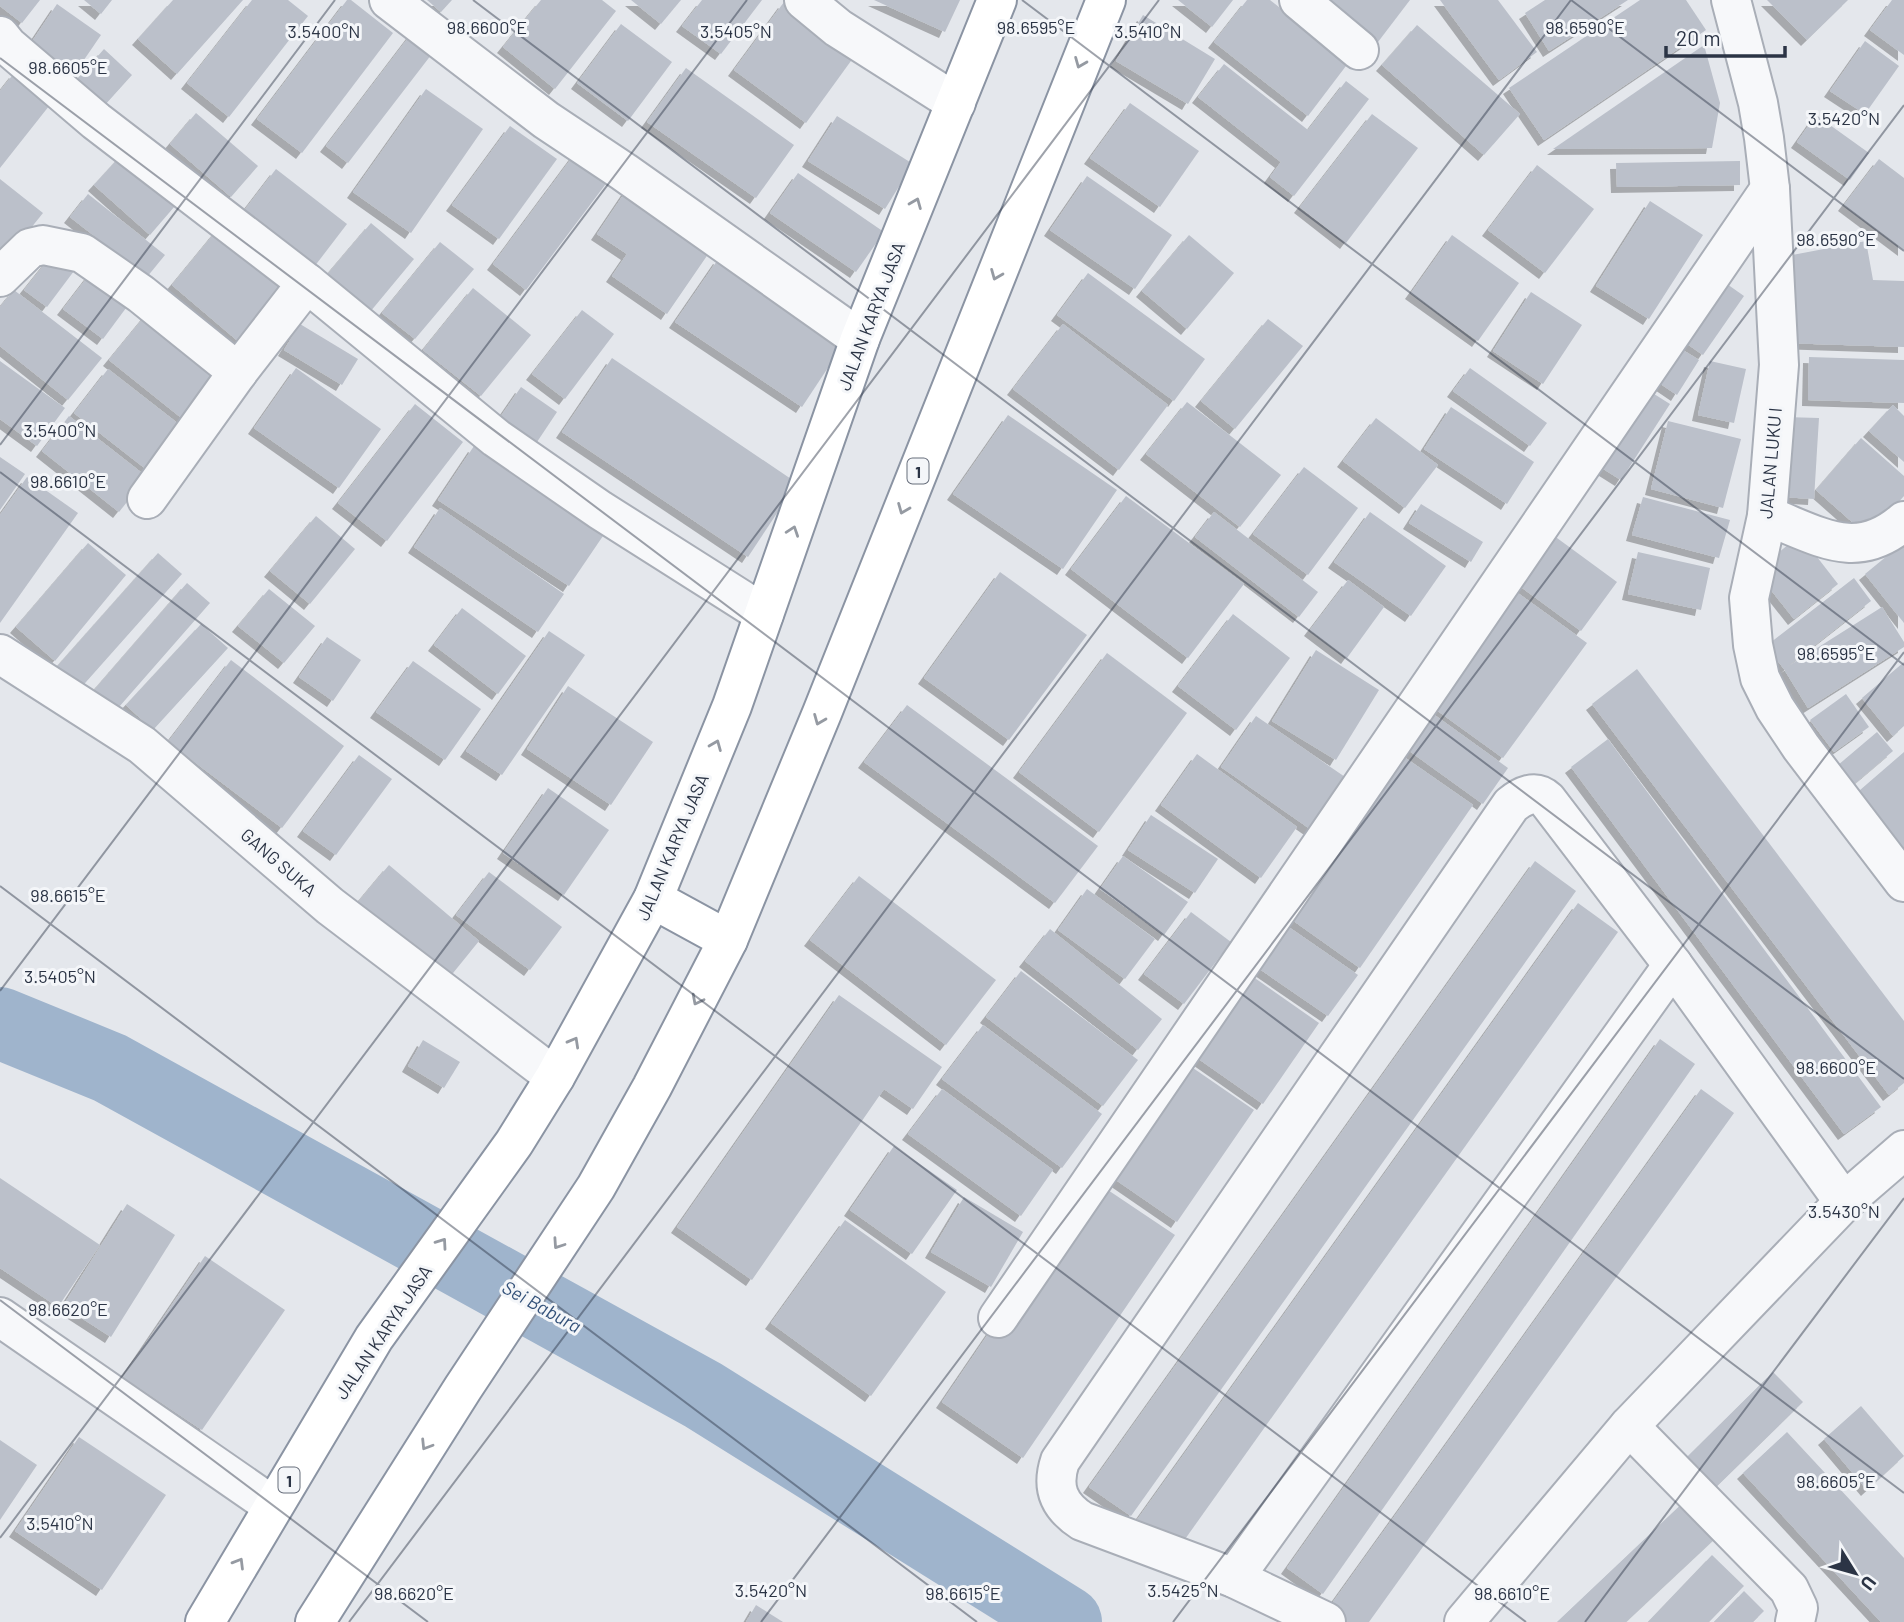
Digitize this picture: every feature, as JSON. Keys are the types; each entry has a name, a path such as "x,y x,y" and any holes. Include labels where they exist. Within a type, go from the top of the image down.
{"highway":[{"name":"JALAN KARYA JASA","path":"205,1622 374,1338 514,1143 555,1077 653,899 732,706 860,339 997,0"},
{"name":"1","path":"315,1622 463,1388 596,1187 652,1087 728,940 827,700 1106,0"},
{"path":"653,899 728,940"}],"street":[{"path":"389,0 546,120 860,339"},
{"path":"804,0 838,28 956,103"},
{"path":"1299,0 1359,50"},
{"name":"JALAN LUKU I","path":"1731,0 1758,103 1770,189 1779,365 1767,516 1749,598 1760,678 1775,708 1801,747 1904,882"},
{"path":"0,36 8,46 96,121 307,283 496,438 600,510 764,614"},
{"path":"998,1318 1770,189"},
{"path":"0,277 30,248 43,245 82,253 141,294 238,372"},
{"path":"146,499 238,372 307,283"},
{"path":"1767,516 1843,543 1861,544 1877,540 1904,521"},
{"name":"GANG SUKA","path":"0,654 142,746 330,906 555,1077"},
{"path":"1326,1622 1234,1578 1082,1521 1063,1506 1056,1478 1060,1461 1511,805 1532,794 1544,796 1673,965 1844,1202"},
{"path":"1234,1578 1673,965"},
{"path":"1464,1622 1629,1426 1844,1202 1904,1150"},
{"path":"0,1317 273,1506"},
{"path":"1629,1426 1789,1589 1798,1608 1795,1622"}],"building":[{"path":"0,0 40,0 22,23 0,6"},
{"path":"84,0 112,0 101,14"},
{"path":"173,0 243,0 177,74 138,39"},
{"path":"252,0 288,0 308,16 229,117 187,83"},
{"path":"347,0 351,0 393,33 302,153 257,119"},
{"path":"427,0 452,0 441,12"},
{"path":"541,0 602,0 616,11 555,89 503,47"},
{"path":"631,0 681,0 661,24"},
{"path":"702,0 762,0 721,54 682,26"},
{"path":"874,0 960,0 945,32"},
{"path":"1178,0 1233,0 1212,27"},
{"path":"1247,0 1270,0 1349,62 1308,116 1214,42"},
{"path":"1323,0 1410,0 1378,42"},
{"path":"1440,0 1498,0 1537,52 1499,80"},
{"path":"1545,0 1628,0 1549,51 1525,13"},
{"path":"1640,0 1686,0 1706,30 1544,140 1509,88"},
{"path":"1767,0 1848,0 1807,40"},
{"path":"1892,0 1904,0 1904,55 1870,30"},
{"path":"784,2 856,54 806,123 734,70"},
{"path":"57,4 101,35 75,73 31,43"},
{"path":"1143,15 1215,59 1188,104 1116,61"},
{"path":"621,24 672,62 628,121 577,83"},
{"path":"1417,25 1520,114 1484,155 1382,65"},
{"path":"415,29 438,46 348,163 326,146"},
{"path":"1865,41 1899,66 1865,114 1830,91"},
{"path":"1704,45 1720,103 1712,148 1553,149"},
{"path":"104,49 132,75 104,106 76,81"},
{"path":"1224,64 1308,130 1346,81 1369,99 1294,196 1270,177 1281,162 1198,97"},
{"path":"686,68 794,145 756,198 647,122"},
{"path":"15,72 53,101 0,168 0,91"},
{"path":"426,89 483,129 411,233 353,192"},
{"path":"1130,103 1199,151 1160,207 1090,158"},
{"path":"196,113 258,166 231,197 170,144"},
{"path":"1372,114 1418,148 1346,243 1300,207"},
{"path":"1816,115 1869,153 1850,180 1797,142"},
{"path":"837,116 913,164 885,209 808,161"},
{"path":"510,126 557,159 499,239 452,205"},
{"path":"126,150 181,199 150,235 94,185"},
{"path":"577,151 611,177 526,290 493,264"},
{"path":"1879,159 1904,178 1904,250 1844,205"},
{"path":"1740,161 1740,185 1617,187 1616,163"},
{"path":"1537,165 1594,209 1545,273 1488,230"},
{"path":"276,169 347,224 311,271 240,216"},
{"path":"798,173 884,232 856,272 770,213"},
{"path":"1087,176 1172,235 1135,289 1050,230"},
{"path":"0,179 43,213 6,259 0,255"},
{"path":"628,188 713,247 667,314 612,276 627,254 597,234"},
{"path":"88,194 165,255 147,277 70,217"},
{"path":"1650,201 1703,235 1649,319 1596,286"},
{"path":"371,223 414,259 370,312 326,276"},
{"path":"218,229 286,286 239,342 172,285"},
{"path":"1189,235 1234,273 1187,329 1142,291"},
{"path":"1452,235 1519,283 1478,341 1411,293"},
{"path":"1866,241 1873,280 1904,281 1904,347 1783,343 1787,256"},
{"path":"440,242 474,269 415,339 382,313"},
{"path":"52,255 74,271 47,307 24,290"},
{"path":"719,258 845,342 802,407 675,322"},
{"path":"93,270 132,300 103,339 63,309"},
{"path":"1088,273 1205,359 1174,401 1057,315"},
{"path":"1717,277 1744,296 1703,355 1676,336"},
{"path":"473,288 531,335 481,396 423,350"},
{"path":"14,290 102,358 68,400 0,346 0,307"},
{"path":"1531,292 1582,325 1543,384 1493,351"},
{"path":"150,310 230,374 189,424 109,360"},
{"path":"582,310 614,334 565,399 532,374"},
{"path":"1268,319 1303,346 1235,429 1201,401"},
{"path":"300,324 358,359 342,385 284,350"},
{"path":"1063,324 1168,405 1119,470 1013,389"},
{"path":"1673,344 1699,360 1677,395 1652,378"},
{"path":"1809,357 1904,360 1904,403 1808,400"},
{"path":"612,358 797,483 748,557 562,432"},
{"path":"0,361 65,408 37,446 0,419"},
{"path":"1710,361 1746,369 1734,423 1698,415"},
{"path":"296,368 381,429 339,488 254,428"},
{"path":"1470,368 1547,423 1530,446 1453,391"},
{"path":"108,369 185,429 151,473 74,413"},
{"path":"521,387 557,412 533,448 497,422"},
{"path":"1643,387 1670,404 1621,480 1594,463"},
{"path":"1187,402 1281,475 1240,527 1146,454"},
{"path":"415,404 463,442 387,541 338,503"},
{"path":"1893,405 1904,416 1904,462 1869,431"},
{"path":"1451,407 1534,462 1507,504 1424,449"},
{"path":"1008,415 1117,490 1063,569 953,494"},
{"path":"69,416 147,477 119,512 42,451"},
{"path":"1785,417 1819,418 1814,499 1781,497"},
{"path":"1376,418 1438,465 1405,508 1343,461"},
{"path":"1668,421 1741,439 1723,508 1651,489"},
{"path":"1861,438 1904,476 1904,496 1868,536 1816,490"},
{"path":"474,446 605,533 569,586 438,500"},
{"path":"0,457 25,474 0,510"},
{"path":"1304,467 1358,508 1308,575 1253,534"},
{"path":"27,477 78,513 0,623 0,515"},
{"path":"1126,496 1244,584 1188,658 1071,569"},
{"path":"1643,497 1730,520 1719,558 1632,535"},
{"path":"1421,504 1483,542 1471,562 1409,523"},
{"path":"440,508 564,594 538,632 414,547"},
{"path":"1214,512 1318,592 1299,617 1195,537"},
{"path":"1370,512 1446,566 1411,616 1334,562"},
{"path":"316,516 355,549 310,604 270,571"},
{"path":"1542,527 1617,582 1581,631 1506,576"},
{"path":"1800,535 1838,584 1794,619 1756,571"},
{"path":"1904,542 1904,623 1865,574"},
{"path":"88,543 126,575 55,661 16,627"},
{"path":"1638,552 1710,568 1701,610 1628,594"},
{"path":"158,553 182,574 78,691 54,670"},
{"path":"1000,572 1087,635 1009,740 924,678"},
{"path":"1854,578 1871,601 1787,667 1882,607 1904,642 1904,647 1808,708 1766,646"},
{"path":"1348,580 1384,607 1347,658 1310,630"},
{"path":"187,583 210,603 112,715 89,696"},
{"path":"1508,586 1587,643 1503,758 1424,701"},
{"path":"269,589 315,626 284,663 238,626"},
{"path":"462,608 526,656 498,694 434,645"},
{"path":"1233,614 1290,658 1236,730 1178,686"},
{"path":"201,624 228,648 153,730 126,705"},
{"path":"549,631 585,655 502,775 466,751"},
{"path":"327,637 361,660 333,701 299,677"},
{"path":"1316,650 1379,690 1336,760 1272,721"},
{"path":"1107,653 1187,713 1099,832 1019,772"},
{"path":"231,660 344,746 282,828 168,742"},
{"path":"413,661 481,709 445,760 376,712"},
{"path":"1904,662 1904,726 1893,736 1862,698"},
{"path":"1637,669 1904,1021 1904,1083 1889,1095 1592,704"},
{"path":"568,686 653,742 611,805 527,749"},
{"path":"1846,694 1869,727 1834,752 1810,720"},
{"path":"907,705 1098,846 1055,903 864,762"},
{"path":"1422,706 1508,768 1483,804 1397,742"},
{"path":"1256,716 1348,779 1313,831 1221,767"},
{"path":"1877,732 1893,751 1847,790 1831,771"},
{"path":"1608,739 1881,1107 1844,1134 1571,767"},
{"path":"1394,750 1473,805 1360,968 1281,912"},
{"path":"1904,752 1904,857 1852,797"},
{"path":"1197,754 1297,827 1261,878 1161,805"},
{"path":"359,755 392,779 336,855 303,831"},
{"path":"548,788 609,830 564,895 503,853"},
{"path":"1151,815 1218,859 1195,893 1128,850"},
{"path":"1123,856 1188,902 1164,935 1100,889"},
{"path":"1535,861 1576,891 1131,1516 1089,1487"},
{"path":"389,865 479,941 445,983 354,907"},
{"path":"489,872 562,927 530,970 456,915"},
{"path":"859,876 996,980 946,1045 810,940"},
{"path":"1087,889 1155,939 1125,979 1058,930"},
{"path":"1578,903 1618,932 1178,1549 1137,1520"},
{"path":"1191,912 1231,942 1184,1004 1144,974"},
{"path":"1277,919 1358,975 1328,1016 1248,961"},
{"path":"1050,929 1162,1019 1138,1050 1025,961"},
{"path":"1239,967 1319,1023 1263,1104 1183,1048"},
{"path":"1021,971 1138,1060 1103,1106 986,1017"},
{"path":"839,995 942,1067 913,1109 884,1089 752,1280 677,1227"},
{"path":"983,1025 1102,1114 1062,1168 942,1079"},
{"path":"1660,1039 1695,1064 1323,1594 1287,1568"},
{"path":"423,1040 460,1062 444,1088 408,1066"},
{"path":"1177,1057 1254,1110 1177,1222 1100,1169"},
{"path":"942,1089 1053,1170 1021,1216 908,1134"},
{"path":"1701,1089 1734,1113 1369,1622 1346,1622 1328,1609"},
{"path":"894,1146 957,1190 912,1254 850,1210"},
{"path":"0,1178 100,1245 58,1307 0,1268"},
{"path":"1093,1180 1175,1235 1023,1458 942,1402"},
{"path":"964,1197 1023,1232 991,1287 931,1252"},
{"path":"127,1204 175,1235 111,1337 63,1306"},
{"path":"845,1220 946,1292 871,1396 771,1323"},
{"path":"205,1256 285,1310 202,1430 123,1377"},
{"path":"1773,1372 1803,1402 1713,1490 1684,1460"},
{"path":"1861,1406 1904,1456 1867,1490 1824,1439"},
{"path":"1787,1432 1904,1558 1904,1622 1881,1622 1743,1473"},
{"path":"79,1437 166,1495 102,1590 15,1531"},
{"path":"0,1440 37,1465 0,1520"},
{"path":"1688,1498 1721,1533 1626,1622 1557,1622"},
{"path":"1712,1555 1744,1586 1709,1622 1648,1622"},
{"path":"1744,1591 1764,1611 1753,1622 1714,1622"},
{"path":"756,1605 783,1622 746,1622"}],"waterway":[{"name":"Sei Babura","path":"0,1023 110,1068 703,1395 1066,1622"}]}
